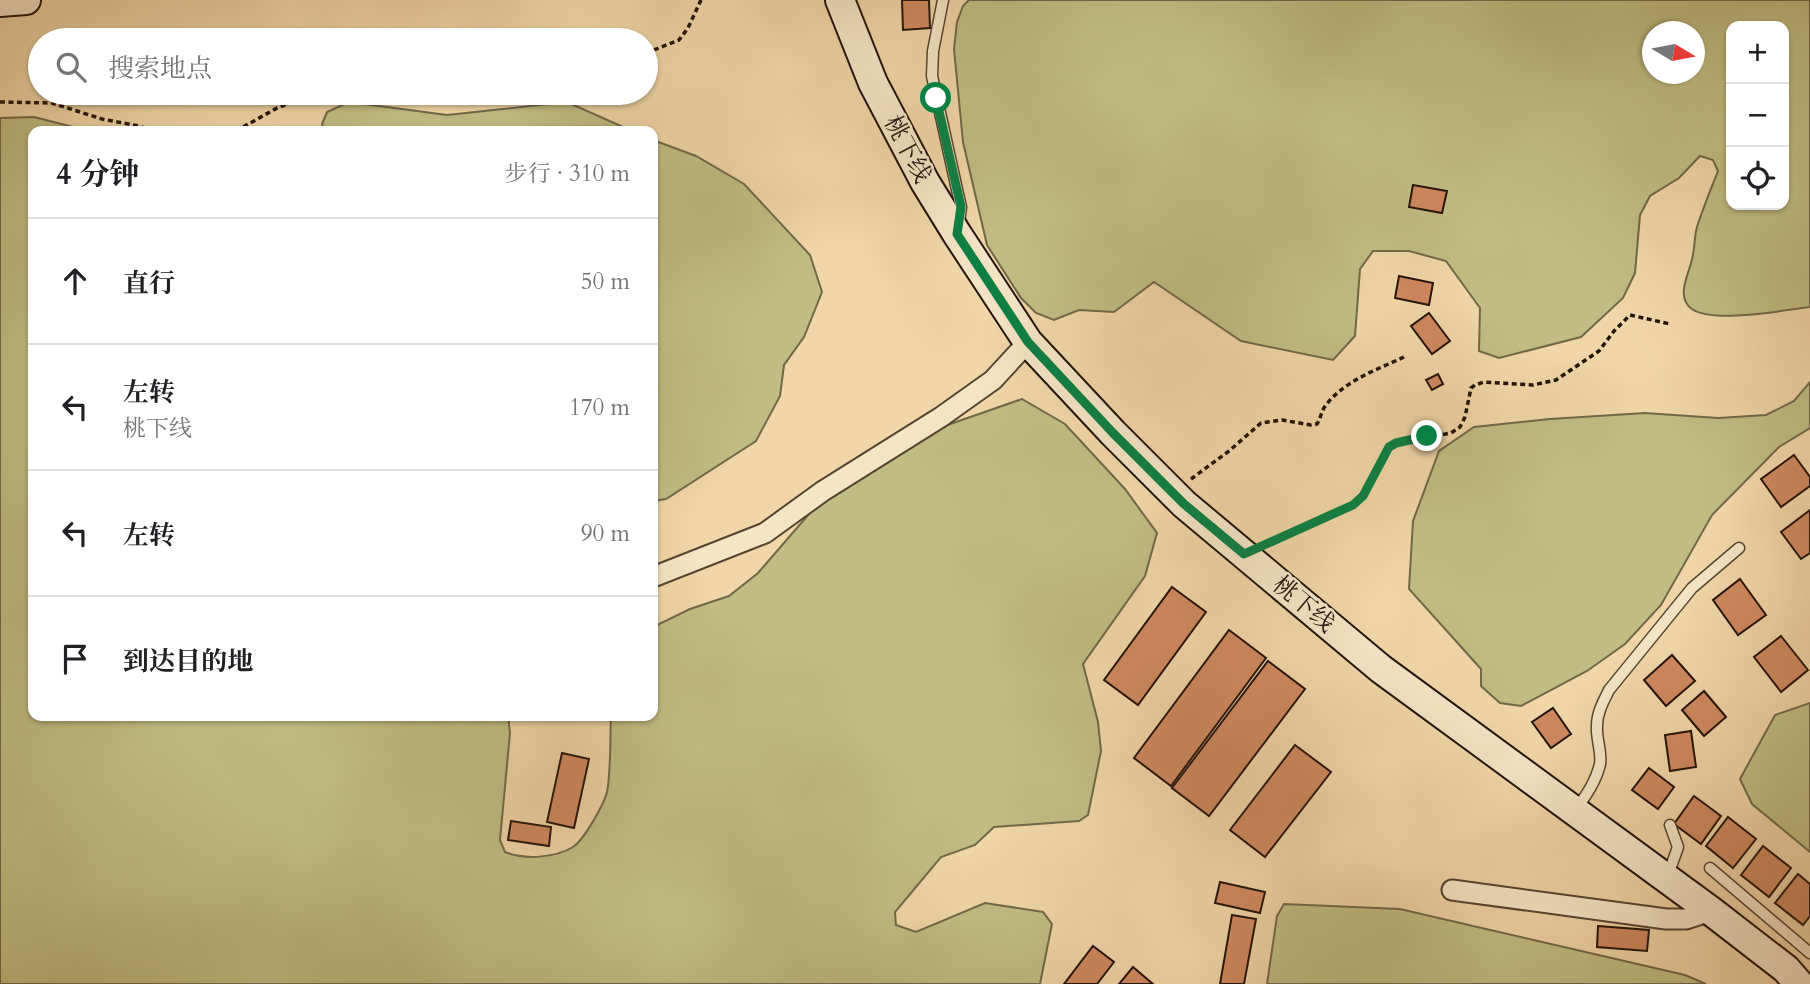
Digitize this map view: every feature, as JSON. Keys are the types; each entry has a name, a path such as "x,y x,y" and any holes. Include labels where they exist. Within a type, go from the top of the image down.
{"main road":[{"path":"0,2 26,0"},
{"name":"桃下线","path":"840,0 873,83 925,182 1028,342 1172,492 1381,669 1798,978"}],"street":[{"path":"658,575 765,533 823,491 941,417 993,380 1028,342"},
{"path":"1452,890 1666,919 1686,919 1711,911"}],"lane":[{"path":"943,0 933,51 932,76 961,207 957,234"},
{"path":"1574,811 1591,788 1601,761 1597,726 1600,710 1609,690 1692,588 1739,548"},
{"path":"1667,879 1678,847 1670,825"},
{"path":"1710,868 1810,953"}],"path":[{"path":"658,48 679,40 688,28 701,0"},
{"path":"0,102 28,103"},
{"path":"58,105 102,119 139,126"},
{"path":"245,126 285,105"},
{"path":"1244,554 1353,505 1363,496 1389,447 1396,443 1451,433 1460,428 1471,388 1475,385 1484,382 1533,385 1556,380 1599,351 1630,315 1670,324"},
{"path":"1172,492 1229,451 1261,423 1282,420 1317,424 1322,411 1334,396 1363,376 1406,356"}],"shaded area":[{"path":"969,0 1810,0 1810,307 1732,316 1702,313 1687,304 1684,292 1696,231 1718,171 1713,160 1700,156 1679,178 1650,196 1640,215 1635,273 1623,298 1581,337 1499,358 1479,351 1480,308 1446,261 1409,251 1373,251 1360,269 1355,336 1333,360 1241,341 1154,282 1114,312 1079,310 1054,320 1036,313 1021,298 987,245 963,142 954,49 957,22 963,6"},
{"path":"342,105 372,105 447,115 539,105 574,105 621,126 323,126 327,112"},
{"path":"34,117 69,126 28,126 28,721 509,721 510,733 500,840 505,852 513,855 530,857 557,854 573,847 583,837 605,798 609,775 611,721 658,721 659,624 690,609 729,596 758,573 815,507 936,429 1022,399 1065,424 1125,489 1157,533 1145,576 1083,664 1098,722 1101,751 1088,815 1079,821 994,827 975,845 941,857 895,912 896,925 916,932 985,903 1043,912 1052,924 1040,984 0,984 0,118"},
{"path":"658,142 696,156 744,184 810,255 822,292 804,337 784,365 780,396 756,441 666,499 658,500"},
{"path":"1810,382 1810,428 1779,447 1712,515 1661,605 1625,644 1587,671 1521,706 1500,703 1481,686 1481,669 1409,589 1413,521 1439,451 1474,427 1645,413 1718,418 1766,415 1794,401"},
{"path":"1810,703 1810,852 1752,804 1740,779 1775,715"},
{"path":"1284,904 1400,909 1685,975 1706,984 1267,984 1277,916"}],"building":[{"path":"902,0 929,0 930,28 903,30"},
{"path":"1413,185 1447,191 1442,213 1409,207"},
{"path":"1399,276 1433,283 1429,305 1395,298"},
{"path":"1429,313 1450,341 1432,354 1411,326"},
{"path":"1438,374 1443,384 1432,390 1426,380"},
{"path":"1794,455 1810,477 1810,486 1781,507 1761,479"},
{"path":"1810,510 1810,553 1801,559 1781,532"},
{"path":"1740,579 1766,615 1738,635 1713,600"},
{"path":"1172,587 1206,612 1138,705 1104,680"},
{"path":"1229,630 1266,658 1171,786 1134,758"},
{"path":"1781,636 1808,670 1781,692 1754,657"},
{"path":"1672,655 1695,681 1666,706 1644,680"},
{"path":"1268,661 1305,689 1209,816 1172,788"},
{"path":"1704,691 1726,717 1704,736 1682,710"},
{"path":"1553,708 1571,734 1551,748 1532,722"},
{"path":"1691,731 1696,767 1670,771 1665,735"},
{"path":"1295,745 1331,772 1265,857 1230,830"},
{"path":"562,753 589,759 574,828 547,822"},
{"path":"1649,768 1674,787 1658,809 1632,790"},
{"path":"1694,796 1721,816 1701,844 1674,824"},
{"path":"1728,817 1756,839 1733,868 1706,846"},
{"path":"511,821 551,827 549,846 508,840"},
{"path":"1763,846 1791,868 1769,897 1741,875"},
{"path":"1798,874 1810,884 1810,916 1803,925 1775,903"},
{"path":"1220,882 1265,892 1260,913 1215,903"},
{"path":"1232,915 1256,919 1244,984 1220,984"},
{"path":"1598,926 1649,930 1647,951 1597,947"},
{"path":"1093,946 1114,962 1097,984 1064,984"},
{"path":"1133,967 1153,984 1119,984"}],"route":[{"path":"936,98 961,207 957,234 1028,342 1184,504 1244,554 1353,505 1363,496 1389,447 1427,436"}]}
